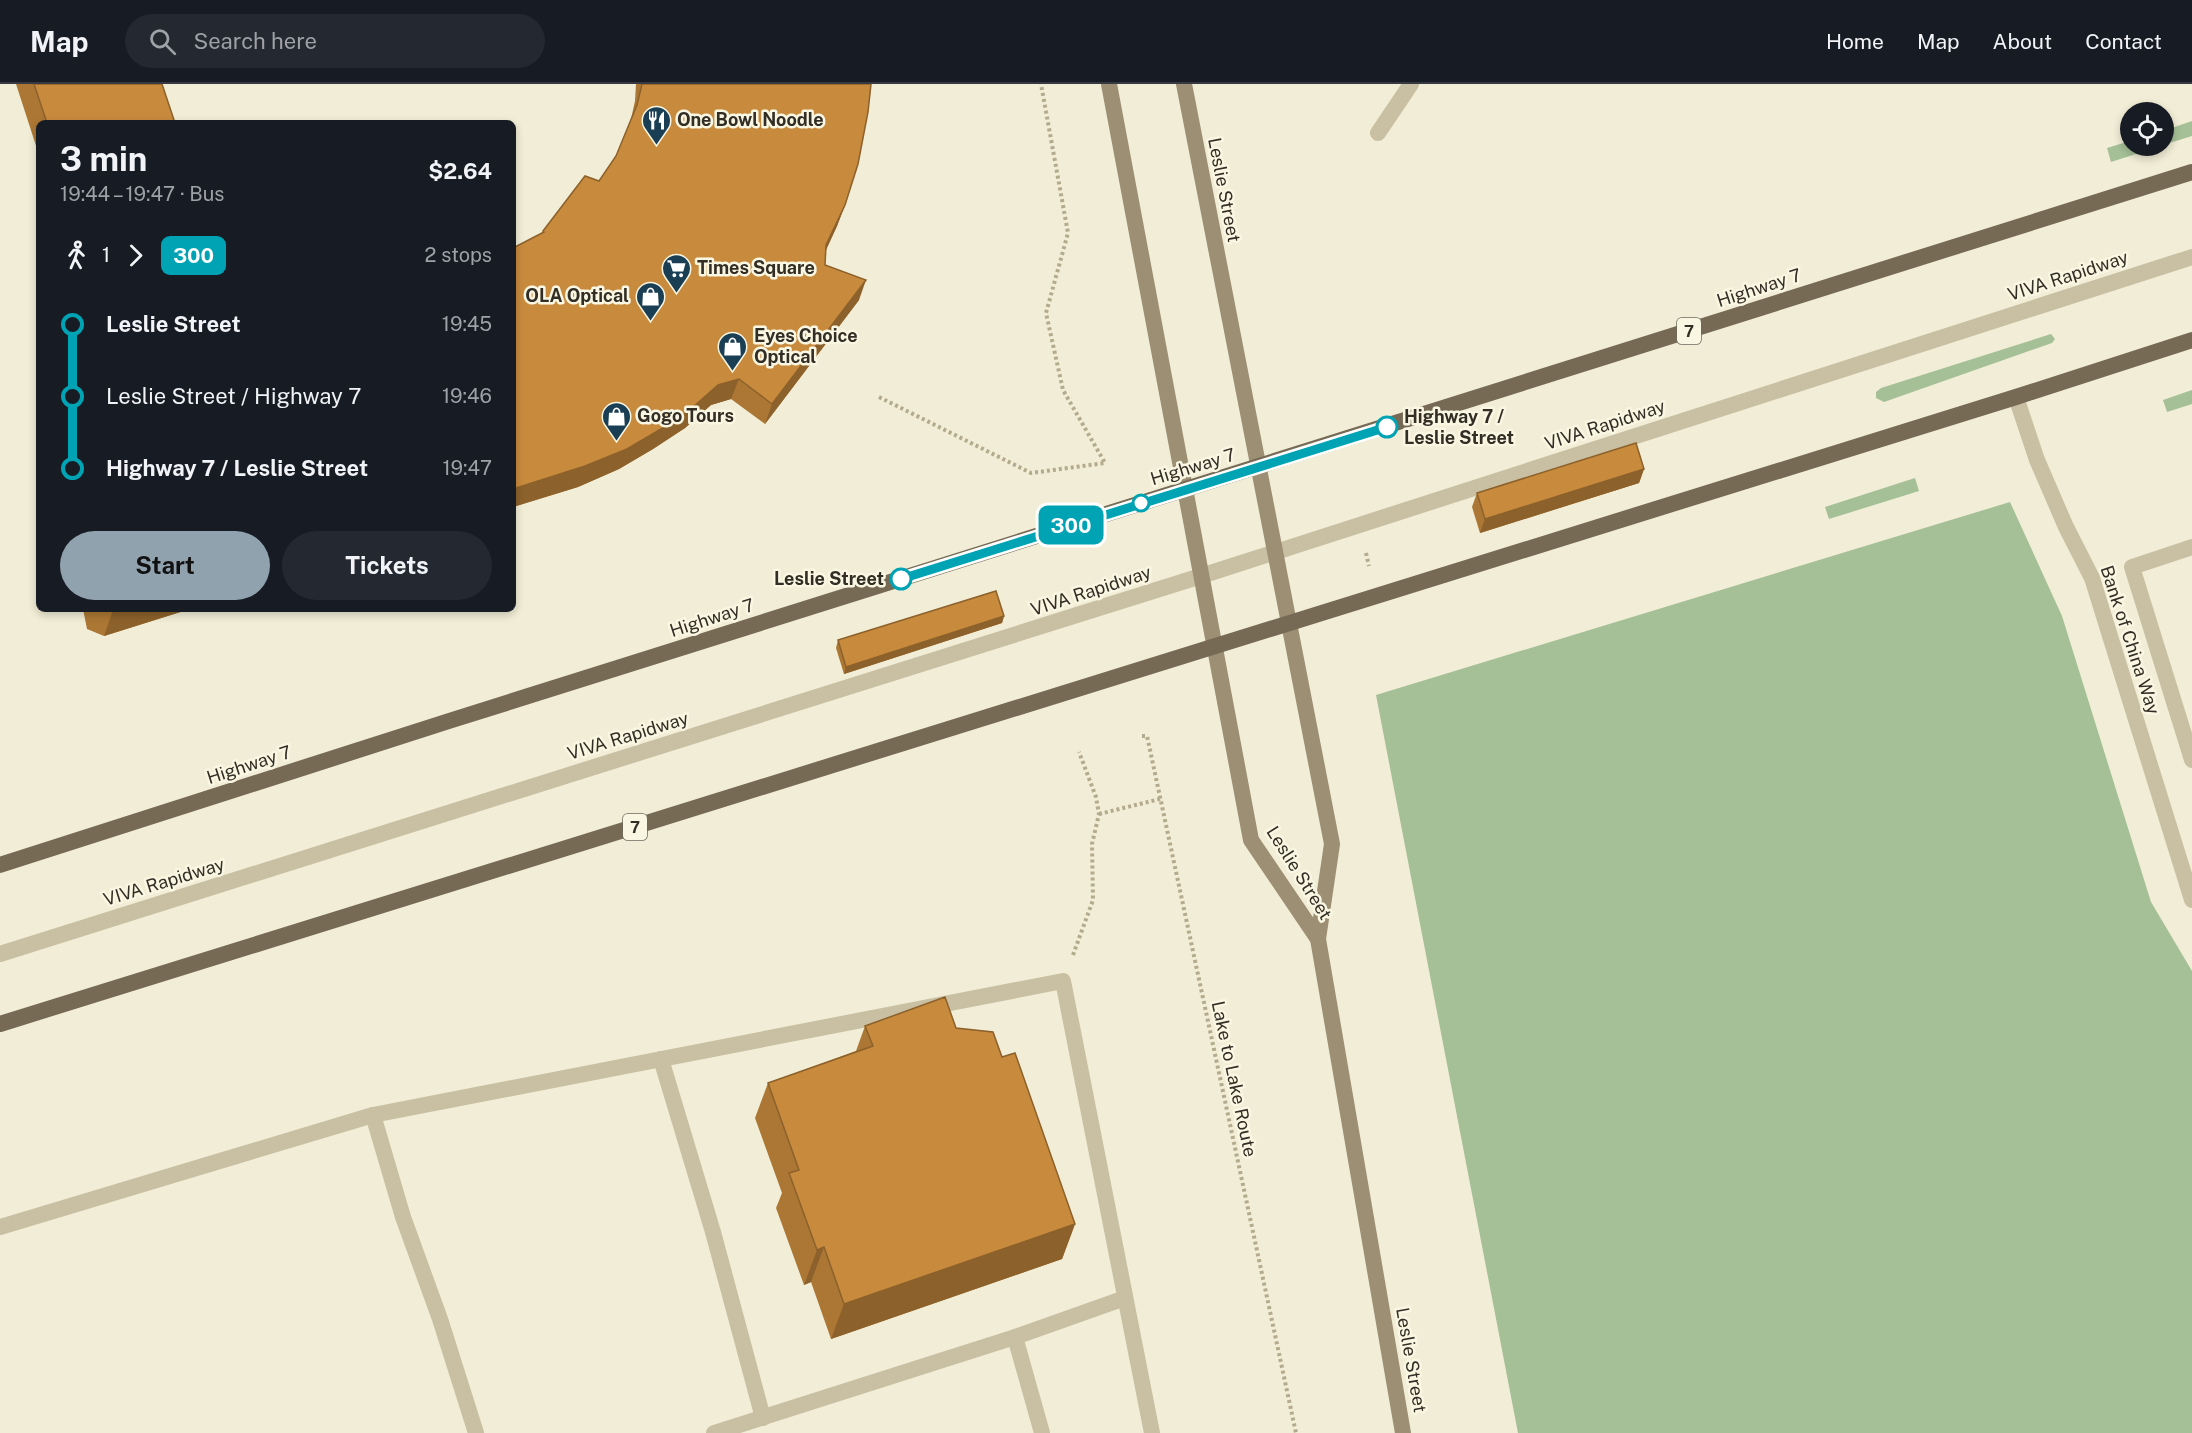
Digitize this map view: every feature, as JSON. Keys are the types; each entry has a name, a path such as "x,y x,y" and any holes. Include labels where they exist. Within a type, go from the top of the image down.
{"main road":[{"name":"Leslie Street","path":"1109,84 1251,840 1318,939"},
{"name":"Leslie Street","path":"1184,84 1332,844 1318,939 1403,1433"},
{"name":"Highway 7","path":"0,865 2192,172"},
{"name":"7","path":"0,1024 1289,624 2192,340"}],"lane":[{"path":"1378,133 1411,84"},
{"name":"VIVA Rapidway","path":"0,954 1201,576 2192,257"},
{"name":"Bank of China Way","path":"2016,397 2037,460 2066,527 2092,578 2192,900"},
{"path":"2192,547 2132,567 2192,760"},
{"path":"0,1227 373,1115 1063,981 1152,1433"},
{"path":"661,1059 713,1232 763,1418"},
{"path":"373,1115 403,1217 440,1319 476,1433"},
{"path":"714,1433 1015,1337 1125,1298"},
{"path":"1015,1337 1042,1433"}],"path":[{"path":"879,397 1031,473 1106,463 1063,390 1046,313 1068,233 1041,84"},
{"path":"1364,547 1369,566"},
{"name":"Lake to Lake Route","path":"1142,736 1147,736 1296,1433"},
{"path":"1063,981 1093,900 1092,844 1099,814 1096,797 1079,752"},
{"path":"1099,814 1160,799"}],"green space":[{"path":"2192,121 2192,136 2174,142 2174,127"},
{"path":"2120,144 2120,156 2130,156 2111,162 2107,148"},
{"path":"2051,334 2055,339 2052,343 1884,402 1876,398 1876,392 1881,388"},
{"path":"2192,390 2192,404 2167,412 2163,400"},
{"path":"1915,478 1919,491 1829,519 1825,507"},
{"path":"2010,502 2062,616 2151,902 2192,971 2192,1433 1518,1433 1376,695"}],"building":[{"path":"34,84 162,84 174,120 46,120"},
{"name":"Times Square","path":"642,84 871,84 858,164 845,205 826,245 825,265 866,280 772,404 739,379 718,385 692,408 627,449 585,466 516,488 516,246 544,232 585,176 599,181 616,156 637,105"},
{"path":"1636,443 1644,469 1485,519 1477,493"},
{"name":"Leslie Street","path":"996,591 1004,616 846,667 838,640"},
{"path":"945,997 956,1028 993,1032 1002,1057 1015,1053 1075,1224 844,1304 824,1247 817,1250 789,1173 799,1170 768,1083 873,1046 865,1026"}],"bus line":[{"name":"300","path":"901,579 1387,427"}],"place":[{"name":"One Bowl Noodle","path":"656,146"},
{"name":"Times Square","path":"676,294"},
{"name":"OLA Optical","path":"650,322"},
{"name":"Eyes Choice Optical","path":"733,372"},
{"name":"Highway 7 / Leslie Street","path":"1387,427"},
{"name":"Gogo Tours","path":"616,442"},
{"name":"Leslie Street","path":"901,579"}]}
